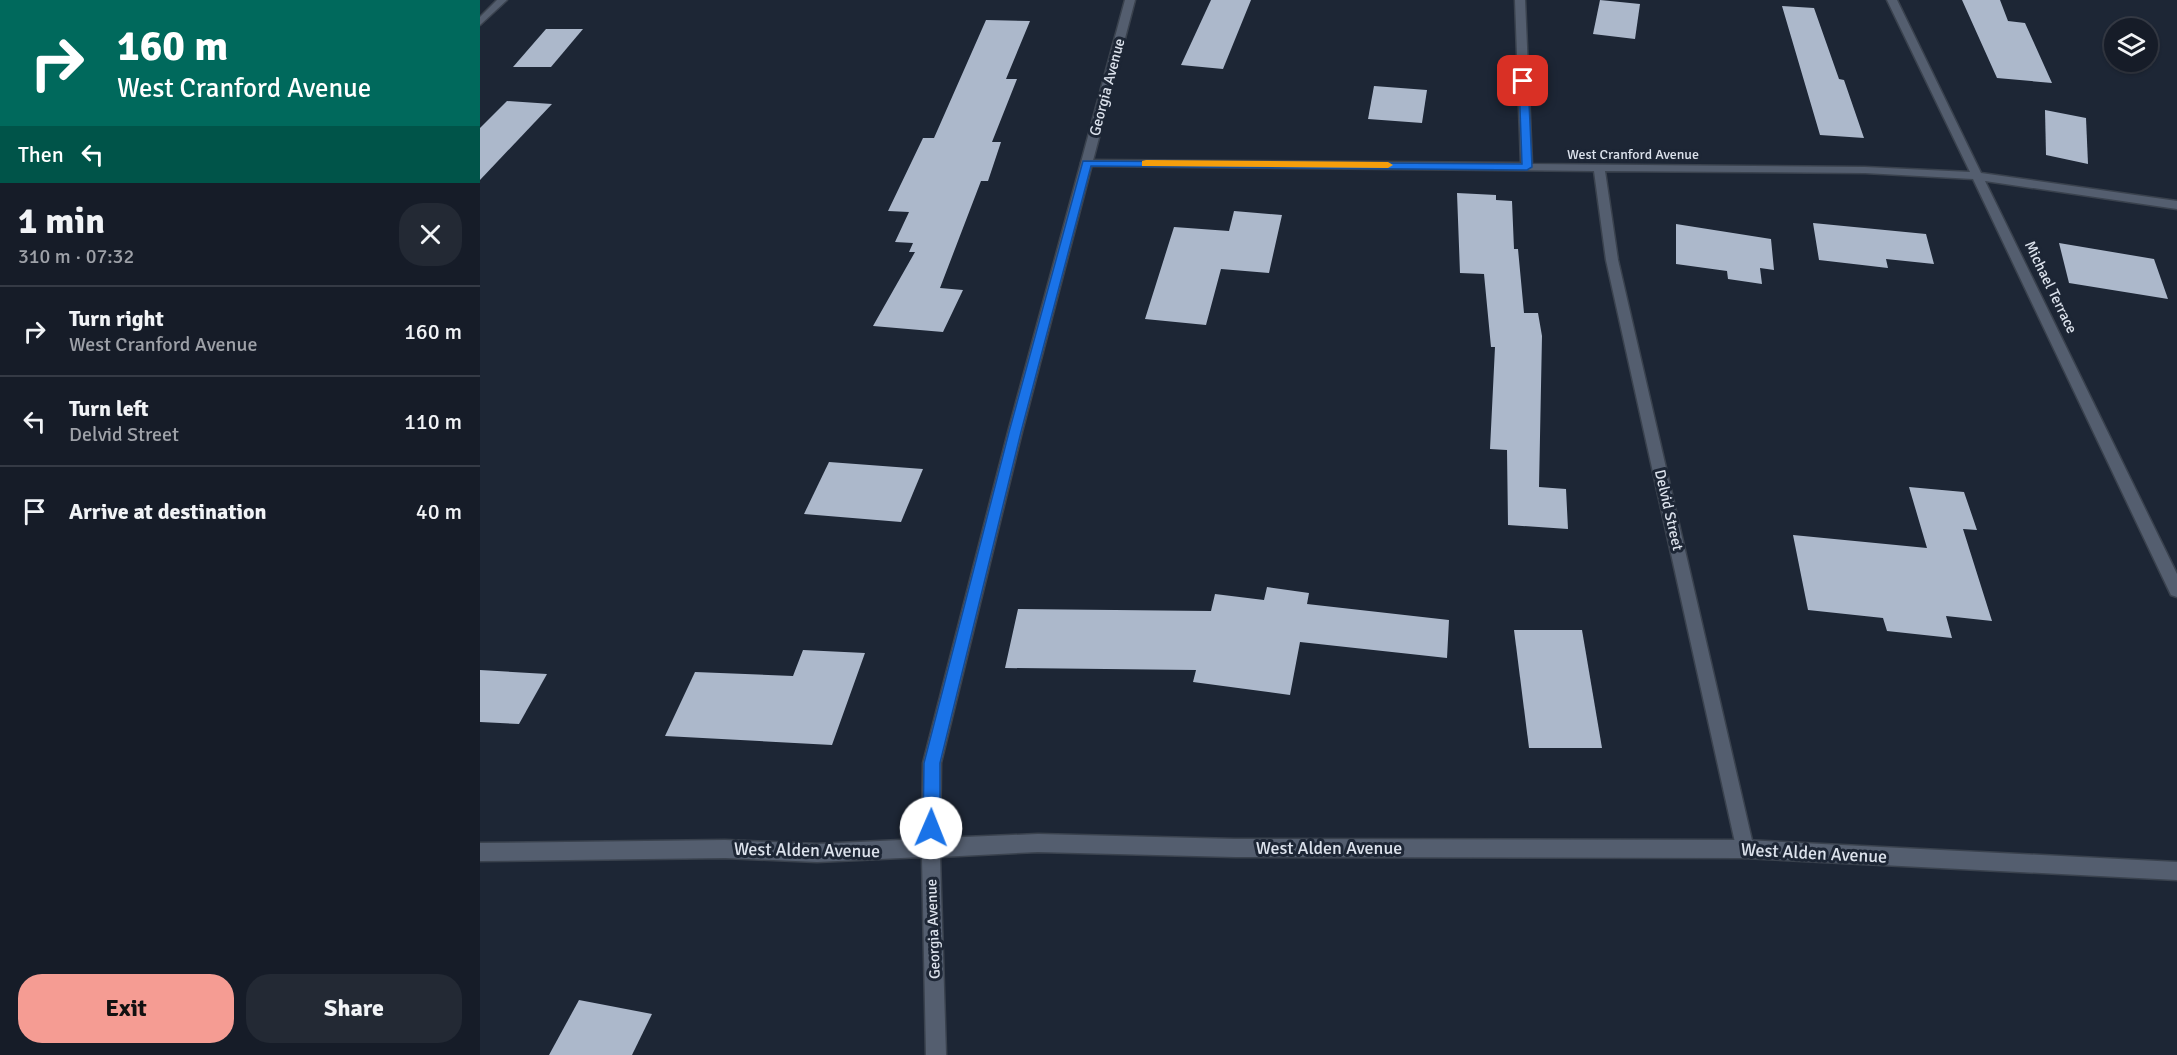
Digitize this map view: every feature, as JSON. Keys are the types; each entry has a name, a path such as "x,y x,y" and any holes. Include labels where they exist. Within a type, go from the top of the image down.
{"street":[{"path":"480,22 502,0"},
{"name":"Georgia Avenue","path":"936,1055 931,850 932,763 1015,432 1130,0"},
{"path":"1520,0 1527,167"},
{"name":"Michael Terrace","path":"1892,0 1975,176 2011,242 2177,590"},
{"name":"West Cranford Avenue","path":"1087,163 1865,170 1975,176 2177,204"},
{"name":"Delvid Street","path":"1599,169 1612,260 1744,849"},
{"name":"West Alden Avenue","path":"480,852 725,849 817,853 931,850 1038,843 1235,848 1744,849 2177,871"}],"building":[{"path":"1211,0 1251,0 1223,69 1181,65"},
{"path":"1600,0 1640,4 1635,39 1593,34"},
{"path":"1962,0 2000,0 2008,21 2025,23 2052,83 1997,78"},
{"path":"1782,6 1814,8 1839,79 1844,80 1864,138 1820,135"},
{"path":"986,20 1030,21 1006,79 1017,79 992,142 1001,142 988,181 981,181 940,288 963,290 943,332 873,326 915,252 909,252 913,243 895,242 909,212 888,211 923,138 934,138"},
{"path":"546,29 583,29 551,67 513,67"},
{"path":"1374,86 1427,90 1422,123 1368,119"},
{"path":"507,101 552,104 480,180 480,128"},
{"path":"2045,110 2086,118 2088,164 2046,155"},
{"path":"1457,193 1496,195 1496,200 1512,201 1514,249 1518,249 1524,313 1538,313 1542,336 1539,487 1566,489 1568,529 1508,525 1507,450 1490,449 1495,347 1491,347 1484,274 1460,273"},
{"path":"1234,211 1282,215 1269,273 1221,269 1206,325 1145,319 1174,227 1229,231"},
{"path":"1813,223 1926,234 1934,264 1886,259 1888,268 1819,260"},
{"path":"1676,224 1771,239 1774,270 1760,268 1762,284 1728,279 1727,271 1676,264"},
{"path":"2059,243 2154,259 2168,299 2069,283"},
{"path":"829,462 923,469 901,522 804,514"},
{"path":"1909,487 1964,492 1977,530 1963,529 1992,621 1946,616 1952,638 1887,631 1883,618 1808,610 1793,535 1927,548"},
{"path":"1267,587 1309,593 1307,604 1449,620 1447,658 1300,642 1290,695 1193,682 1196,670 1005,668 1018,609 1211,611 1215,594 1264,600"},
{"path":"1514,630 1582,630 1602,748 1529,748"},
{"path":"803,650 865,653 832,745 665,736 695,672 793,676"},
{"path":"480,670 547,674 519,724 480,722"},
{"path":"579,1000 652,1014 632,1055 549,1055"}],"slow traffic":[{"path":"1146,163 1388,165"}],"route":[{"path":"931,828 932,763 1015,432 1087,163 1527,167 1523,81"}]}
